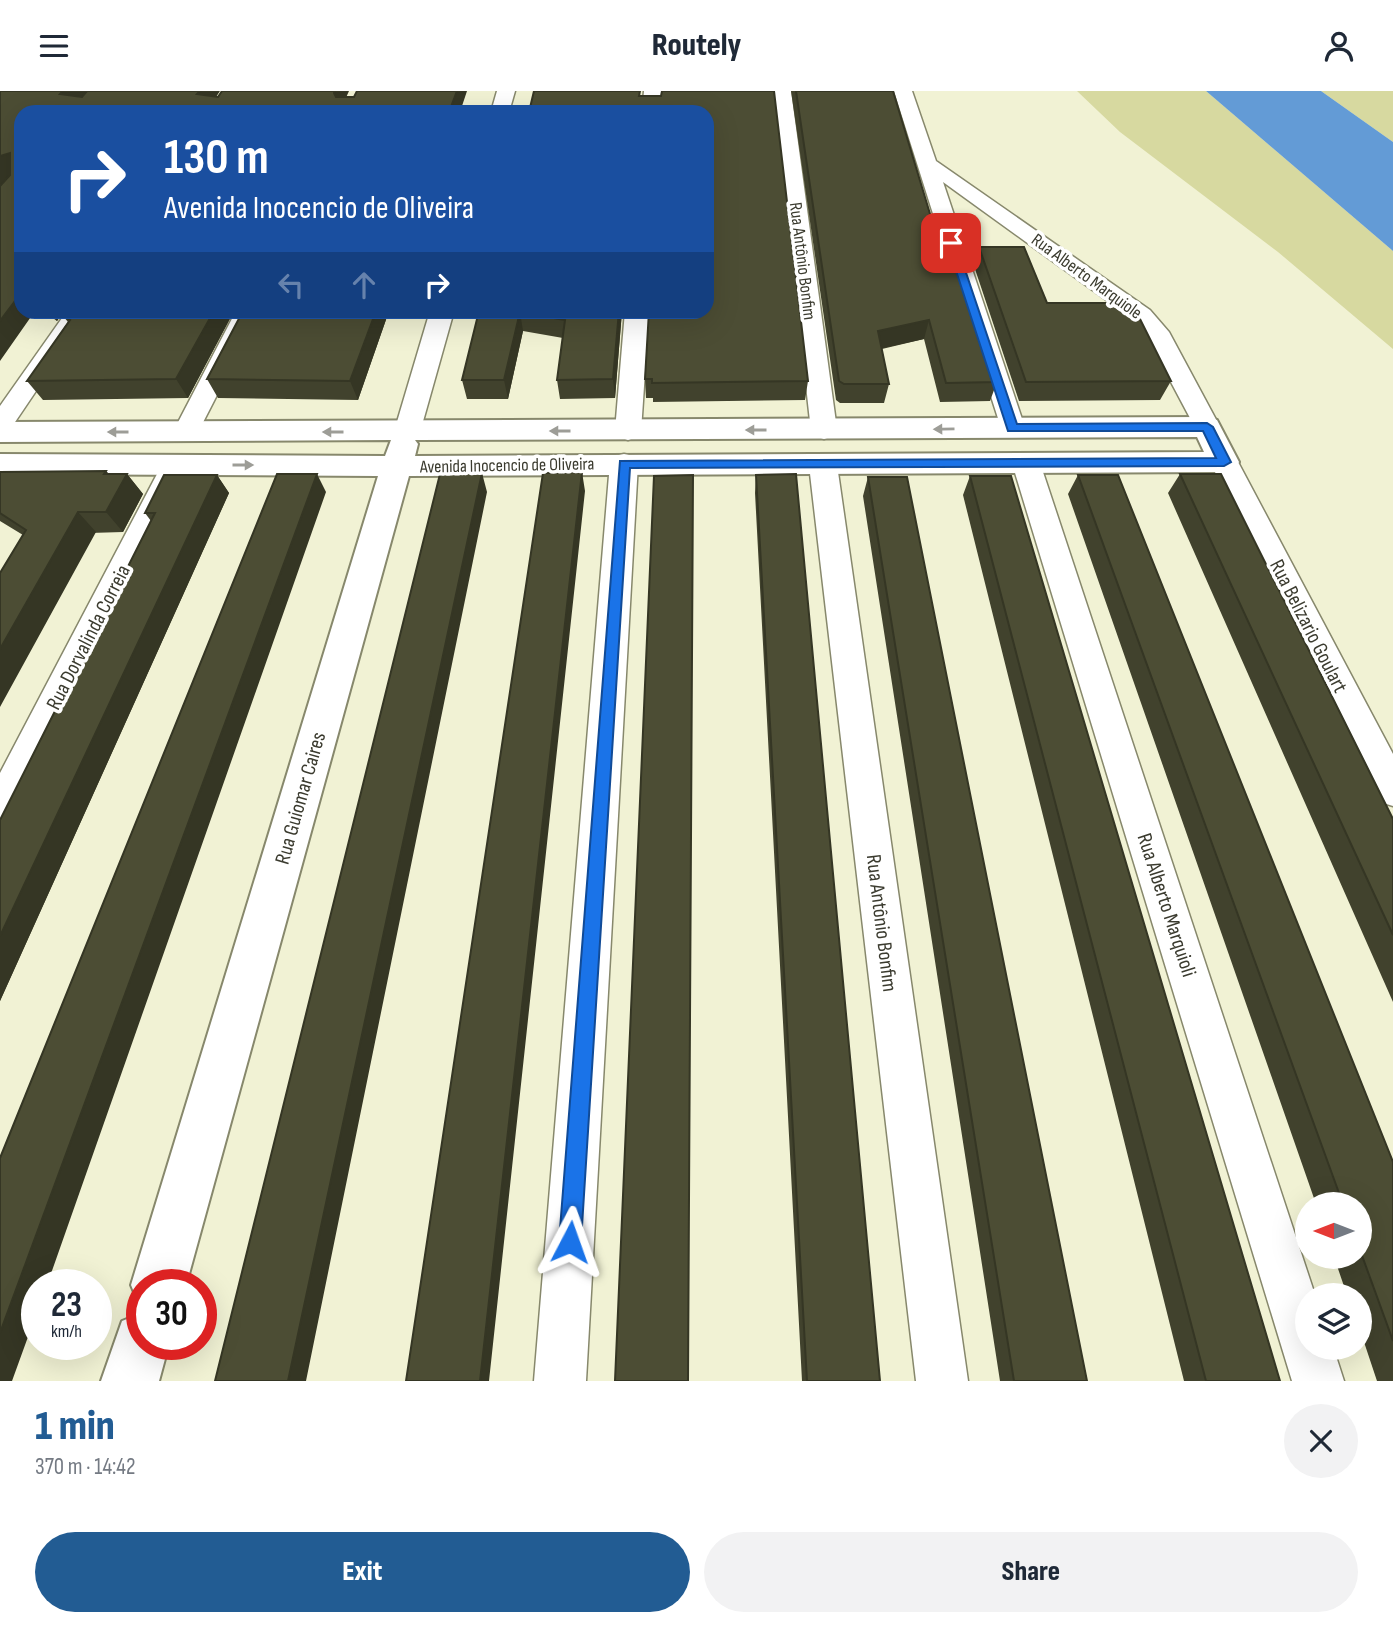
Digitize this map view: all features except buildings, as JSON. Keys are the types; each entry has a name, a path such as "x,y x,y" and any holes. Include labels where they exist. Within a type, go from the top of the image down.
{"street":[{"name":"Rua Antônio Bonfim","path":"782,91 824,448 942,1381"},
{"path":"903,91 1019,446"},
{"name":"Rua Alberto Marquiole","path":"926,164 958,183 1142,316 1157,332 1207,427"},
{"path":"0,425 73,319"},
{"path":"186,432 244,319"},
{"name":"Rua Guiomar Caires","path":"163,1269 440,319"},
{"path":"560,1381 636,319"},
{"name":"Avenida Inocencio de Oliveira","path":"1019,446 1207,427"},
{"path":"1207,427 1224,462"},
{"name":"Avenida Inocencio de Oliveira","path":"0,432 186,432 402,449"},
{"name":"Avenida Inocencio de Oliveira","path":"0,464 175,465 402,449 1019,446 1224,462"},
{"name":"Rua Alberto Marquioli","path":"1019,446 1295,1309"},
{"name":"Rua Belizario Goulart","path":"1224,462 1393,790"},
{"name":"Rua Dorvalinda Correia","path":"0,810 175,465"},
{"path":"130,1381 136,1360"},
{"name":"Rua Alberto Marquioli","path":"1311,1360 1318,1381"}],"green space":[{"path":"1077,91 1206,91 1393,251 1393,349 1278,252 1120,132"},
{"path":"1321,91 1393,91 1393,142"}],"water":[{"path":"1206,91 1321,91 1393,142 1393,251"}],"route":[{"path":"570,1242 624,464 1224,462 1207,427 1012,428 951,243"}]}
